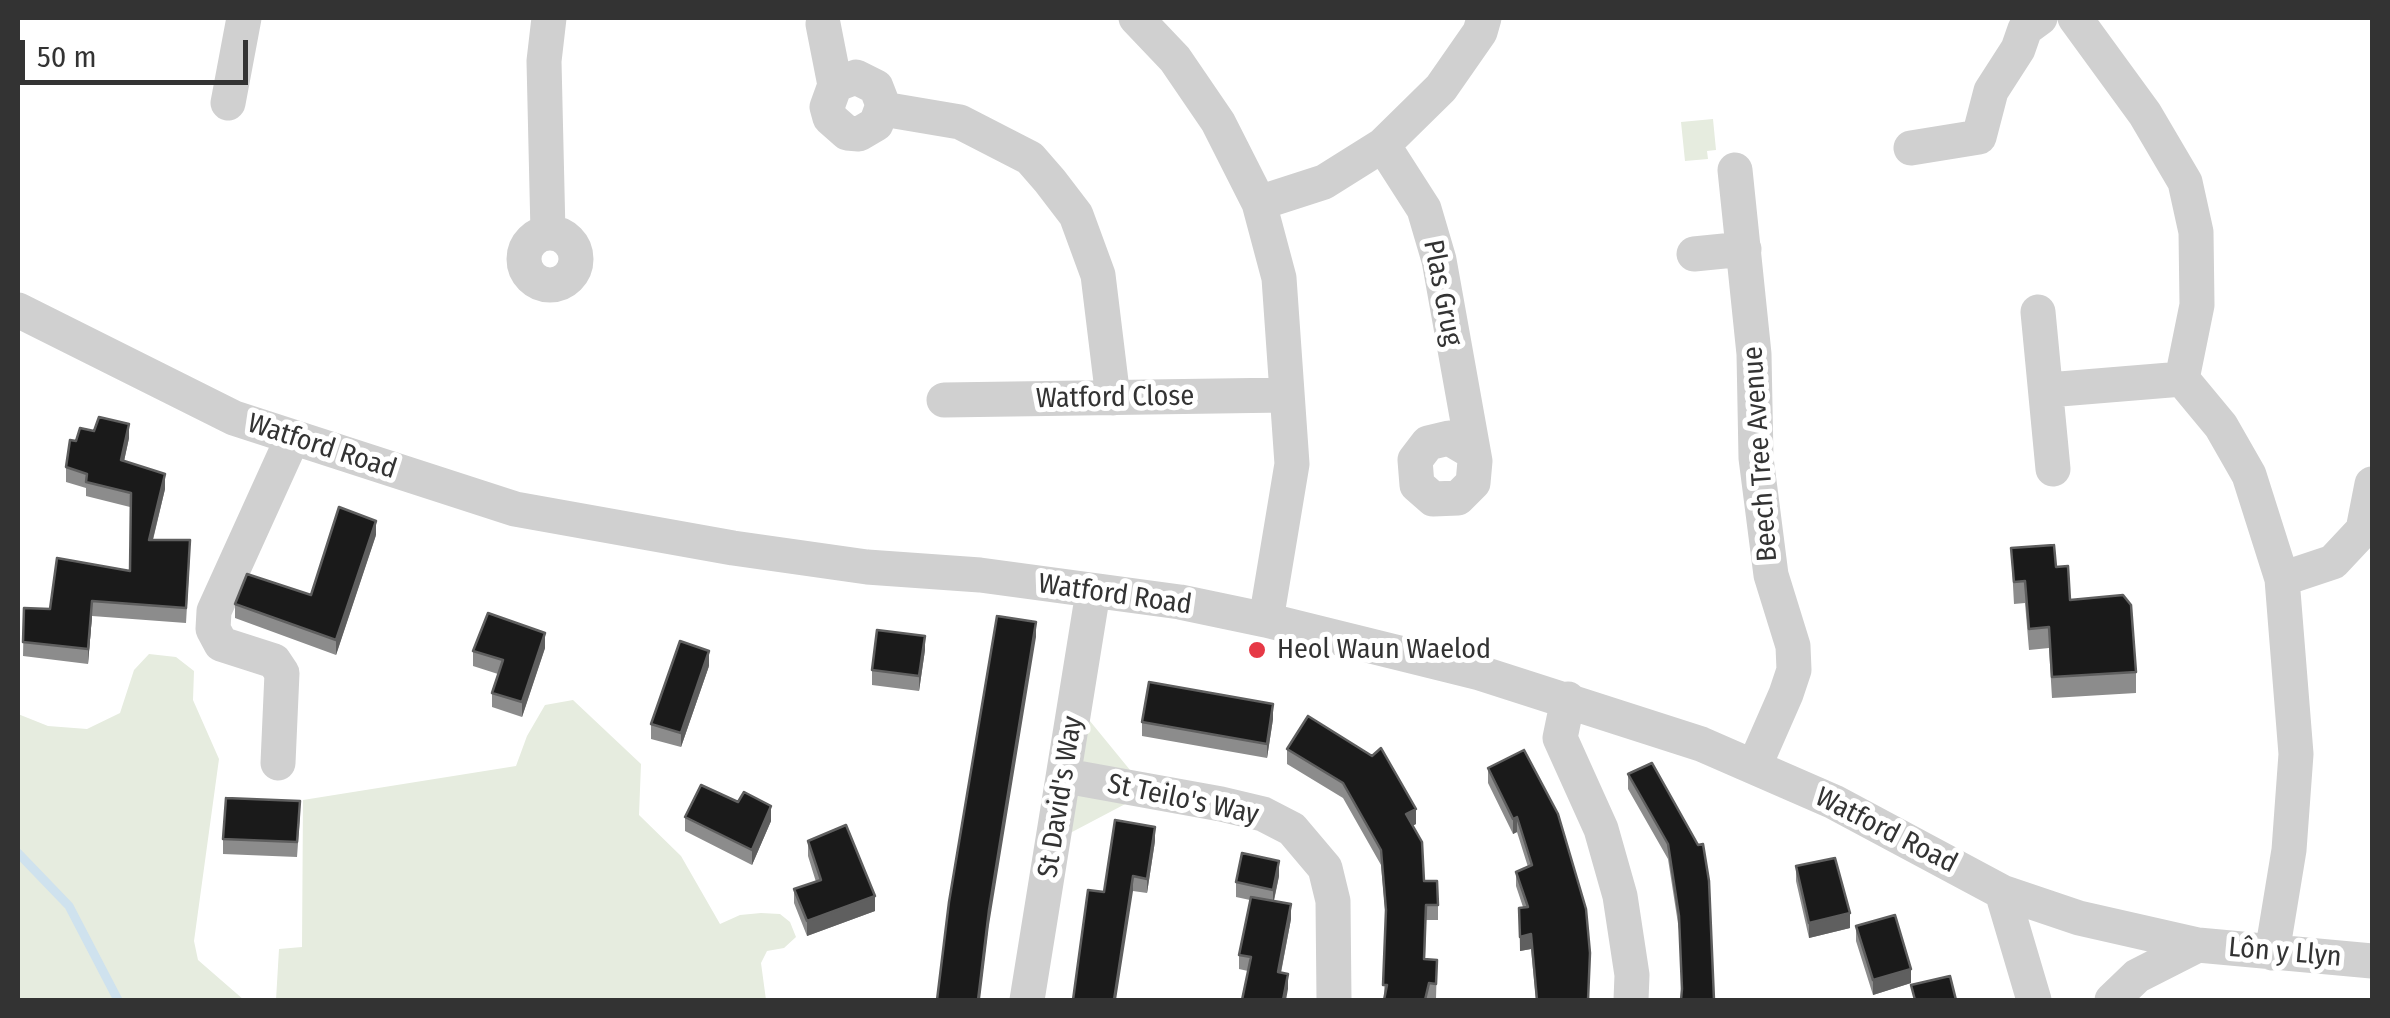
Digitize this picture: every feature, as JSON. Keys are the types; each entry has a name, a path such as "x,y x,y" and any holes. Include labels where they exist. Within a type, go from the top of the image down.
{"street":[{"path":"228,103 244,18"},
{"path":"548,233 544,61 549,18"},
{"path":"1136,18 1175,59 1218,122 1259,203 1279,278 1292,464 1289,502 1266,620"},
{"path":"1259,203 1324,182 1383,146 1442,88 1480,32 1484,18"},
{"path":"2075,18 2145,114 2185,182 2196,232 2197,305 2182,379"},
{"path":"1911,148 1978,138 1991,91 2018,49 2022,21"},
{"path":"823,24 835,85 856,77 867,80 882,95 883,109 960,122 1030,158 1050,181 1076,215 1098,276 1113,398"},
{"name":"Plas Grug","path":"1383,146 1424,209 1439,260 1470,452"},
{"name":"Beech Tree Avenue","path":"1736,170 1754,354 1756,458 1771,576 1794,658 1786,694 1754,767"},
{"path":"1694,254 1744,250"},
{"name":"Watford Road","path":"18,310 234,418 514,509 626,532 867,567 980,575 1266,620 1568,700 1648,724 1834,802 2002,892 2098,923 2198,945"},
{"path":"2038,312 2053,468"},
{"path":"2048,390 2182,379"},
{"path":"2182,379 2221,426 2250,475 2282,578 2296,754 2289,850 2272,952"},
{"name":"Watford Close","path":"944,401 1286,396"},
{"path":"278,763 282,673 274,662 220,644 213,629 214,611 292,440"},
{"path":"2282,578 2333,562 2363,530 2372,484"},
{"name":"St David's Way","path":"1028,1000 1093,592"},
{"path":"1568,700 1560,738 1601,829 1620,896 1631,1000"},
{"name":"St Teilo's Way","path":"1066,776 1235,807 1263,814 1292,829 1325,868 1334,918 1334,1000"},
{"path":"2002,892 2034,1000"},
{"path":"2112,1000 2137,976 2198,945"},
{"name":"Lôn y Llyn","path":"2198,945 2372,961"}],"shaded area":[{"path":"1713,119 1716,150 1707,151 1708,159 1685,161 1681,122"},
{"path":"149,654 176,657 194,671 193,700 219,759 194,941 198,960 244,1000 18,1000 18,714 48,726 87,729 120,713 134,670"},
{"path":"573,700 641,764 639,815 681,856 720,924 740,915 761,913 780,914 790,922 796,937 784,948 767,951 761,963 766,1000 276,1000 279,949 302,947 303,800 516,766 545,705"},
{"path":"1076,704 1148,792 1055,841"}],"building":[{"path":"99,417 129,424 121,460 165,474 149,540 190,540 186,608 92,601 88,649 23,642 24,608 50,609 57,558 130,571 131,493 86,482 87,474 66,467 70,440 76,441 80,428 94,431"},
{"path":"339,507 376,521 336,640 235,604 247,574 311,595"},
{"path":"2054,545 2056,567 2068,566 2070,600 2123,595 2131,605 2136,672 2052,677 2049,627 2029,629 2025,581 2014,582 2011,548"},
{"path":"488,613 545,633 522,702 492,693 503,660 473,651"},
{"path":"997,616 1036,622 978,1000 937,1000 949,902"},
{"path":"877,630 925,636 919,676 872,670"},
{"path":"680,641 709,651 681,733 651,724"},
{"path":"1149,682 1273,704 1267,744 1142,722"},
{"path":"1308,716 1372,756 1381,748 1416,809 1406,814 1422,842 1424,881 1437,881 1438,905 1426,905 1424,959 1437,960 1436,984 1429,983 1425,1000 1384,1000 1386,910 1381,850 1343,783 1287,749"},
{"path":"1524,750 1558,814 1586,909 1590,953 1588,1000 1537,1000 1531,934 1520,937 1519,908 1528,907 1516,872 1532,865 1517,817 1513,819 1488,768"},
{"path":"1652,763 1698,845 1703,844 1709,881 1714,1000 1681,1000 1679,916 1668,844 1628,774"},
{"path":"701,785 738,802 744,792 771,806 752,850 685,817"},
{"path":"226,798 300,801 297,842 223,839"},
{"path":"1115,820 1155,827 1147,879 1133,876 1114,1000 1073,1000 1088,890 1104,892"},
{"path":"846,825 875,896 807,921 794,889 821,880 808,841"},
{"path":"1242,853 1279,861 1273,890 1236,882"},
{"path":"1835,858 1850,913 1809,923 1796,866"},
{"path":"1251,897 1291,904 1278,972 1288,974 1283,1000 1242,1000 1251,957 1239,955"},
{"path":"1895,915 1911,969 1873,980 1856,926"},
{"path":"1950,976 1956,1000 1915,1000 1911,985"}],"waterway":[{"path":"18,853 69,906 118,1000"}],"place":[{"name":"Heol Waun Waelod","path":"1257,650"}]}
